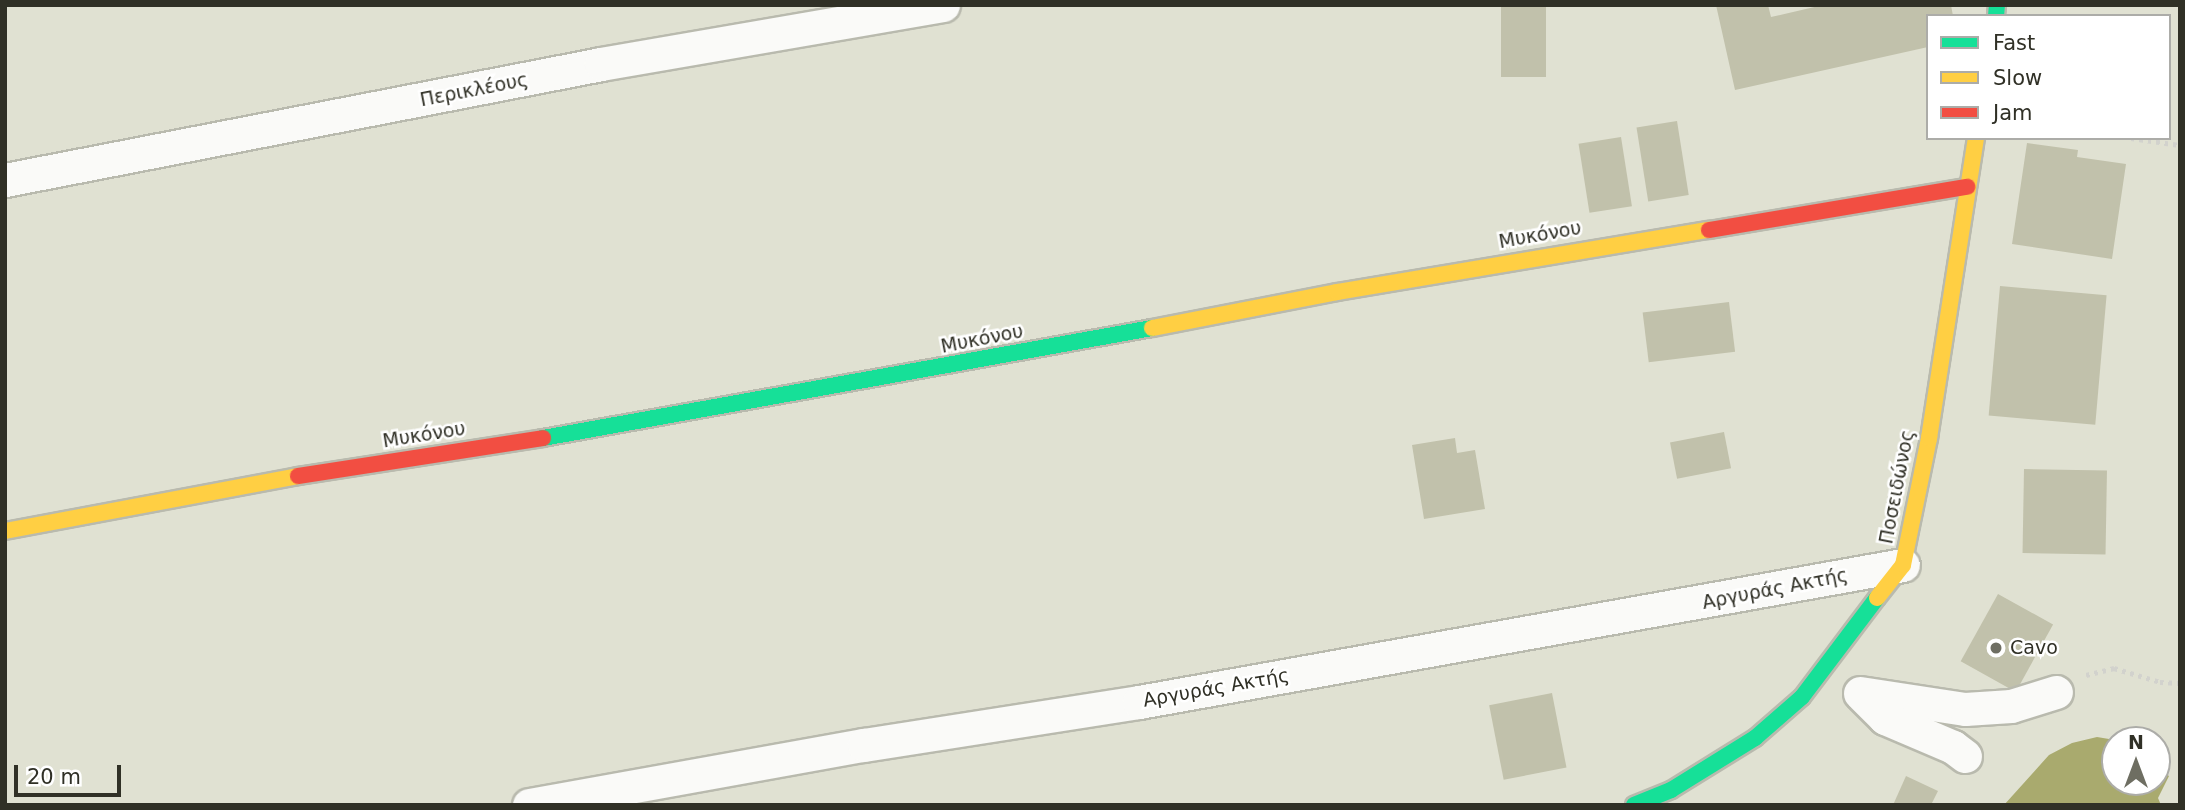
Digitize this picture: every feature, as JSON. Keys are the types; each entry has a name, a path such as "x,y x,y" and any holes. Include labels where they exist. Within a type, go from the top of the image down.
{"street":[{"name":"Περικλέους","path":"18,176 317,122 601,64 943,5"},
{"name":"Ποσειδώνος","path":"1634,805 1671,790 1755,738 1802,697 1903,565 1927,450 1976,140"},
{"path":"5,150 18,176"},
{"name":"Μυκόνου","path":"5,531 311,474 558,436 811,387 936,369 1391,283 1967,187"},
{"name":"Αργυράς Ακτής","path":"529,805 864,745 1139,702 1903,565"},
{"path":"1829,661 1885,718 1952,747 1965,756"},
{"path":"1860,693 1965,709 2011,706 2056,692"}],"path":[{"path":"2146,140 2180,145"},
{"path":"2056,692 2071,678 2113,668 2160,682 2180,683"}],"shaded area":[{"path":"2101,738 2101,796 2159,796 2161,805 2004,805 2049,755 2072,743"}],"building":[{"path":"1501,5 1546,5 1546,77 1501,77"},
{"path":"1716,5 1768,5 1771,17 1823,5 1951,5 1953,14 1926,14 1926,47 1735,90"},
{"path":"1677,121 1689,195 1648,201 1637,127"},
{"path":"1621,137 1632,206 1589,213 1579,144"},
{"path":"2027,143 2078,150 2077,157 2126,164 2112,259 2012,244"},
{"path":"2000,286 2107,295 2095,425 1989,416"},
{"path":"1729,302 1735,352 1649,362 1643,313"},
{"path":"1724,432 1731,468 1677,479 1670,442"},
{"path":"1455,438 1457,453 1475,450 1485,509 1424,519 1412,445"},
{"path":"2024,469 2107,470 2106,554 2023,553"},
{"path":"1998,594 2053,625 2016,692 1961,661"},
{"path":"1552,693 1567,768 1504,780 1489,705"},
{"path":"1906,776 1938,791 1931,805 1893,805"}],"traffic: fast":[{"path":"1996,14 1997,5"},
{"path":"543,438 1152,328"},
{"path":"1634,805 1671,790 1755,738 1802,697 1877,598"}],"traffic: slow":[{"path":"1877,598 1903,565 1929,438 1976,140"},
{"path":"1152,328 1337,292 1709,230"},
{"path":"5,531 298,476"}],"traffic: jam":[{"path":"1709,230 1967,187"},
{"path":"298,476 543,438"}],"place":[{"name":"Cavo","path":"1996,648"}]}
